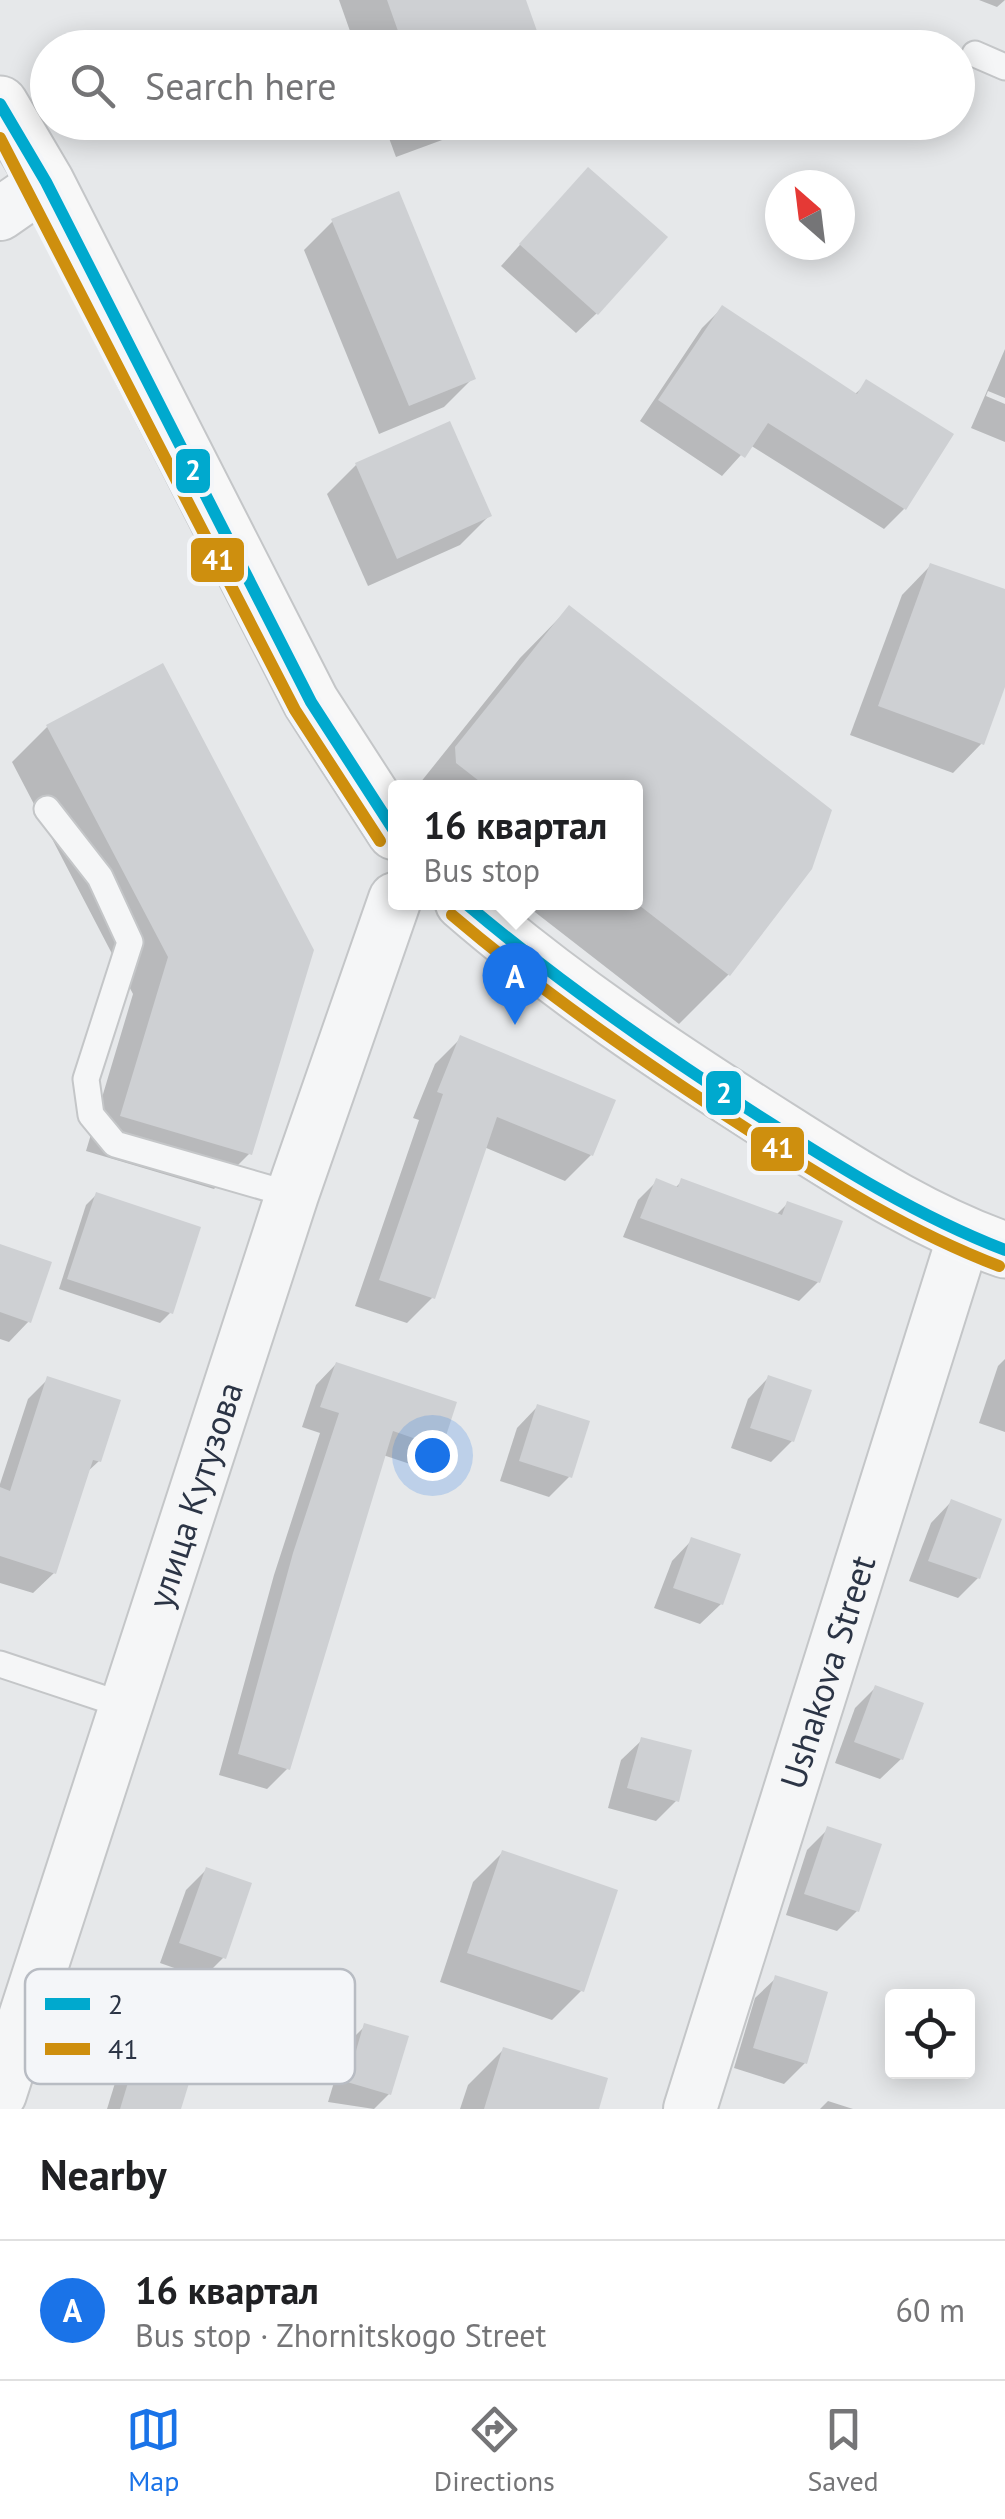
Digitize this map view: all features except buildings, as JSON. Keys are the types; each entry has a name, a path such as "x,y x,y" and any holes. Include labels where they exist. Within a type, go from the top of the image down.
{"main road":[{"path":"0,104 46,182 312,702 388,821"},
{"path":"472,910 530,962 644,1044 866,1186 984,1243"}],"street":[{"path":"0,214 46,182"},
{"name":"улица Кутузова","path":"41,1969 292,1194 391,910"},
{"name":"Ushakova Street","path":"690,2109 984,1243"},
{"name":"улица Кутузова","path":"0,2094 25,2017"}],"lane":[{"path":"975,54 1005,67"},
{"path":"46,809 100,877 130,942 86,1079 91,1115 116,1144 292,1194"},
{"path":"0,1664 126,1706"}],"transit line":[{"name":"2","path":"0,104 46,182 311,702 388,821"},
{"name":"41","path":"0,138 295,710 380,841"},
{"name":"2","path":"474,910 608,1014 759,1116 909,1206 1005,1250"},
{"name":"41","path":"452,915 597,1028 750,1131 902,1222 999,1266"}],"place":[{"name":"16 квартал","path":"515,1025"}]}
